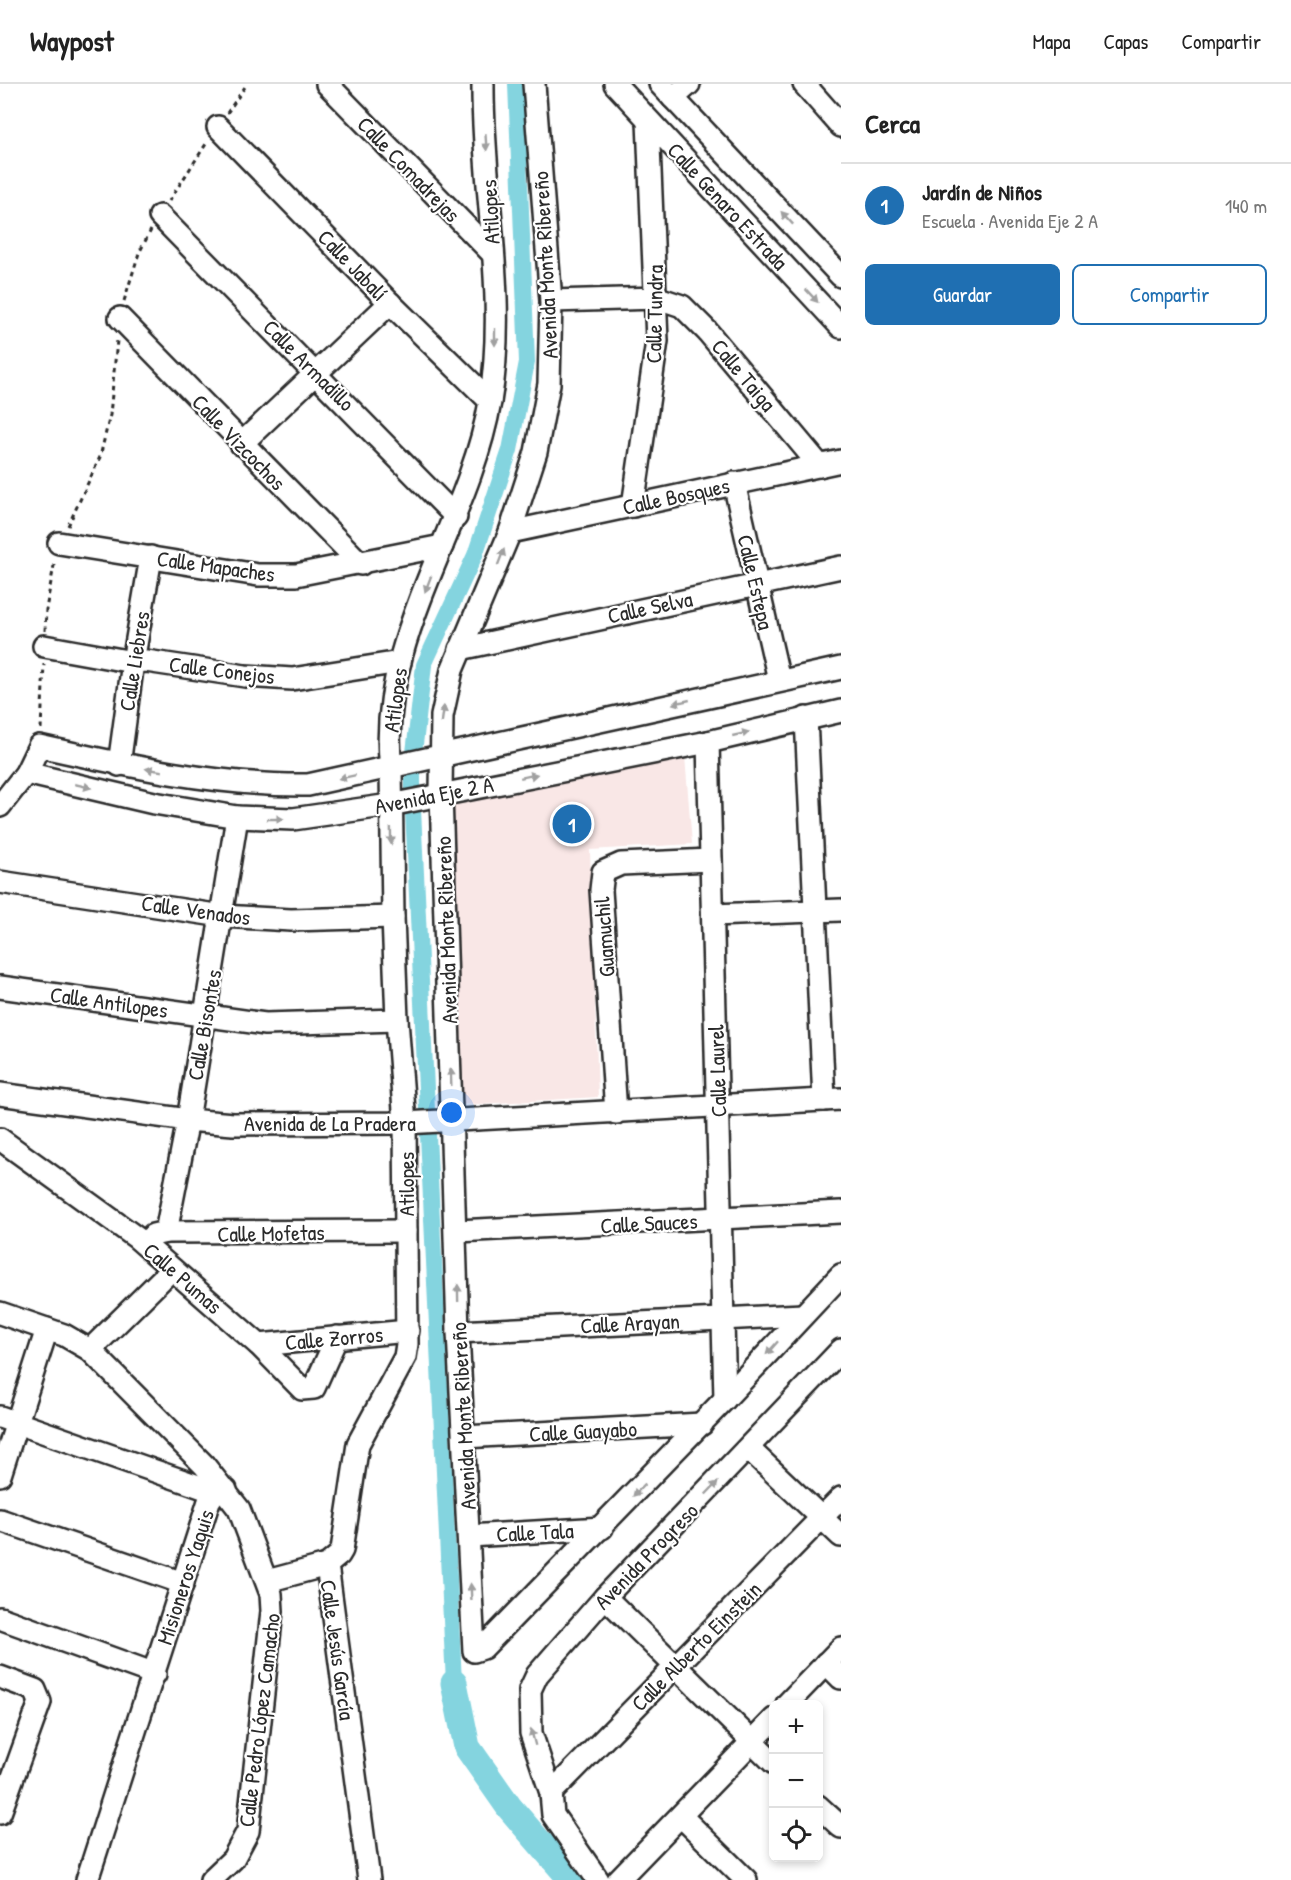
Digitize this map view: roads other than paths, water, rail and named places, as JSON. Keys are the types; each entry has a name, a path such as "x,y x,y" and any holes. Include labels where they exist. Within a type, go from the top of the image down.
{"street":[{"name":"Calle Comadrejas","path":"327,84 492,253"},
{"path":"467,84 483,92"},
{"name":"Avenida Monte Ribereño","path":"534,84 551,301 549,384 536,452 510,532 452,670 442,716 441,794 457,1231 458,1332 474,1651 483,1648 602,1528"},
{"name":"Calle Genaro Estrada","path":"615,84 841,327"},
{"path":"804,84 825,93 841,126"},
{"name":"Calle Genaro Estrada","path":"674,89 841,276"},
{"name":"Atilopes","path":"408,1331 405,1123 397,1020 390,805 391,768 388,746 400,662 442,546 456,517 483,436 490,401 495,352 483,92"},
{"name":"Calle Tundra","path":"633,506 655,361 658,298 648,121"},
{"name":"Calle Jabalí","path":"218,127 390,303 490,401"},
{"name":"Calle Armadillo","path":"160,216 456,517"},
{"path":"551,301 658,298"},
{"name":"Calle Taiga","path":"658,298 678,303 693,315 820,466"},
{"path":"241,444 390,303"},
{"name":"Calle Vizcochos","path":"120,318 360,564"},
{"name":"Calle Bosques","path":"510,532 841,461"},
{"name":"Calle Estepa","path":"734,483 780,680"},
{"name":"Calle Mapaches","path":"59,543 258,575 296,575 442,546"},
{"name":"Calle Liebres","path":"120,765 133,662 151,557"},
{"name":"Calle Selva","path":"460,649 841,567"},
{"name":"Calle Conejos","path":"44,646 133,662 146,661 245,676 292,679 400,662"},
{"name":"Avenida Eje 2 A","path":"841,668 308,785 248,785 120,765 39,746 26,773 154,803 237,817 293,819 390,805 708,742 841,711"},
{"path":"807,718 815,910 833,1100"},
{"name":"Calle Laurel","path":"708,742 725,1399"},
{"path":"3,796 26,773"},
{"name":"Calle Bisontes","path":"166,1232 188,1120 237,817"},
{"name":"Guamuchil","path":"616,1113 601,890 603,872 621,864 711,860"},
{"name":"Calle Venados","path":"0,882 222,916 291,920 393,917"},
{"path":"712,915 841,910"},
{"name":"Calle Antilopes","path":"0,987 265,1024 397,1020"},
{"name":"Avenida de La Pradera","path":"0,1094 233,1124 405,1123 718,1108 833,1100"},
{"name":"Calle Pumas","path":"0,1139 137,1238 260,1345 306,1390 314,1388 337,1338"},
{"name":"Calle Sauces","path":"457,1231 721,1220 841,1212"},
{"name":"Calle Mofetas","path":"137,1238 166,1232 406,1231"},
{"path":"90,1350 172,1269"},
{"path":"602,1528 841,1275"},
{"name":"Calle Pedro López Camacho","path":"0,1313 47,1329 90,1350 239,1509 267,1581 272,1611 248,1831 233,1859 211,1880"},
{"name":"Calle Arayan","path":"458,1332 803,1315"},
{"path":"0,1475 8,1419 47,1329"},
{"name":"Calle Zorros","path":"260,1345 408,1331"},
{"name":"Calle Jesús García","path":"369,1880 327,1565 342,1550 358,1444 405,1357 408,1331"},
{"name":"Avenida Progreso","path":"598,1880 553,1815 551,1793 531,1733 530,1690 537,1675 605,1597 750,1449 841,1350"},
{"name":"Misioneros Yaquis","path":"8,1419 221,1491"},
{"name":"Calle Guayabo","path":"464,1437 702,1424"},
{"path":"750,1449 841,1536"},
{"name":"Misioneros Yaquis","path":"87,1880 209,1501 221,1491"},
{"name":"Calle Alberto Einstein","path":"551,1793 841,1498"},
{"path":"0,1520 183,1583"},
{"name":"Calle Tala","path":"469,1536 602,1528"},
{"path":"267,1581 327,1565"},
{"path":"605,1597 769,1758"},
{"path":"0,1618 155,1674"},
{"path":"791,1700 841,1648"},
{"path":"826,1663 841,1678"},
{"path":"0,1677 35,1690 40,1702 0,1813"},
{"path":"618,1880 769,1724"},
{"path":"821,1808 841,1827"},
{"path":"681,1816 746,1880"}],"waterway":[{"path":"414,753 424,665 475,555 510,450 527,362 516,84"},
{"path":"413,772 413,791"},
{"path":"413,809 427,1110"},
{"path":"428,1135 454,1683"},
{"path":"454,1683 467,1747 509,1807 572,1880"}],"place":[{"name":"Jardín de Niños","path":"572,824"}]}
